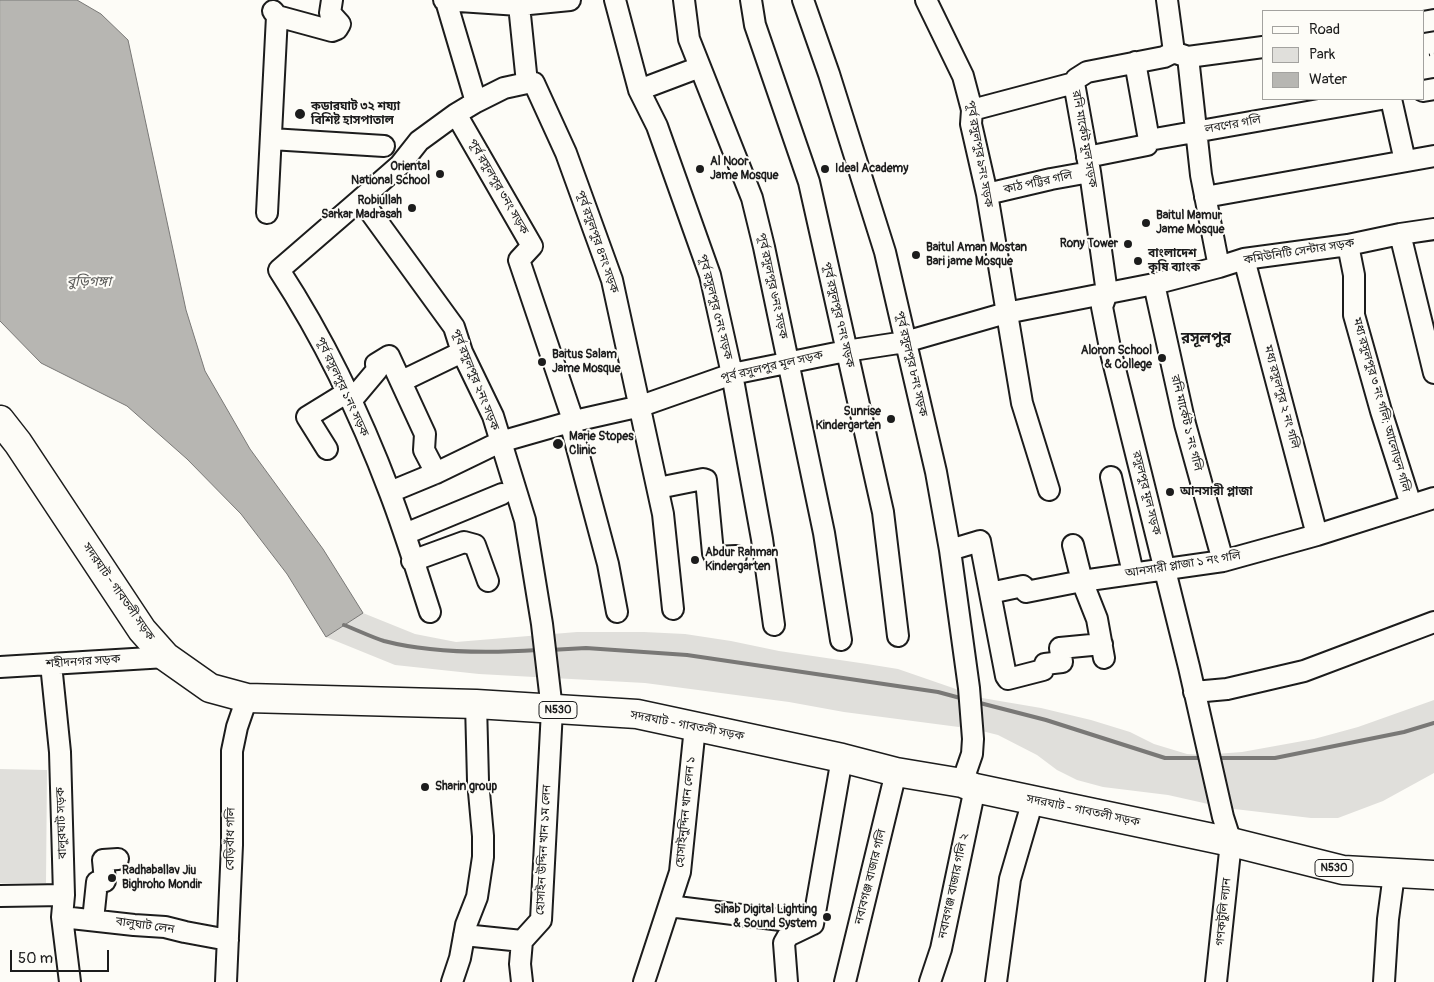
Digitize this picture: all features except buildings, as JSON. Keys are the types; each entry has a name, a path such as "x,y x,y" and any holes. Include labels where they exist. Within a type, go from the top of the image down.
{"highway":[{"name":"সদরঘাট - গাবতলী সড়ক","path":"0,420 18,443 142,630 166,657 210,688 247,698 476,704 551,703 637,714 842,758 896,772 1033,800 1227,829 1342,870 1434,875"}],"street":[{"path":"267,212 275,14 332,31 337,29 340,24 330,13 332,0"},
{"path":"476,102 445,0 519,5 570,0"},
{"name":"পূর্ব রসুলপুর ৫নং সড়ক","path":"615,0 639,90 657,126 710,275 732,374 762,538 774,625"},
{"name":"পূর্ব রসুলপুর ৬নং সড়ক","path":"684,0 688,39 752,198 789,362 824,533 841,640"},
{"name":"পূর্ব রসুলপুর ৭নং সড়ক","path":"751,0 755,25 809,182 883,512 898,636"},
{"name":"পূর্ব রসুলপুর ৮নং সড়ক","path":"803,0 832,83 885,252 936,472 950,550 969,688 973,738"},
{"name":"পূর্ব রসুলপুর ৯নং সড়ক","path":"926,0 963,76 972,110 971,124 987,194 1022,403 1049,490"},
{"path":"1167,0 1197,132 1205,197 1219,267"},
{"path":"361,199 400,166 419,141 456,114 504,88 527,83 519,5"},
{"name":"রনি মার্কেট মূল সড়ক","path":"1107,293 1074,83 1076,78 1087,72 1164,57 1262,47"},
{"path":"1135,62 1150,140"},
{"path":"639,90 700,67"},
{"name":"পূর্ব রসুলপুর ৪নং সড়ক","path":"527,83 534,83 566,153 612,280 641,406 663,514 672,608"},
{"path":"972,110 1074,83"},
{"name":"লবণের গলি","path":"1088,164 1147,145 1150,140 1376,100"},
{"path":"1391,100 1405,161"},
{"name":"পূর্ব রসুলপুর ৩নং সড়ক","path":"456,114 532,246 519,260 572,417 570,422 608,564 617,612"},
{"path":"271,139 384,146"},
{"path":"1205,197 1434,156"},
{"name":"কাঠ পট্টির গলি","path":"987,194 1050,179 1088,164"},
{"name":"পূর্ব রসুলপুর ২নং সড়ক","path":"361,199 454,328 462,352 493,416 525,520 542,624 551,703"},
{"name":"পূর্ব রসুলপুর ১নং সড়ক","path":"361,199 279,270 314,328 346,393 390,492 430,612"},
{"name":"কমিউনিটি সেন্টার সড়ক","path":"1107,293 1154,284 1244,259 1348,245 1434,229"},
{"path":"1400,234 1434,373"},
{"name":"মধ্য রসুলপুর ৩ নং গলি; আলোড়ন গলি","path":"1348,245 1354,275 1354,315 1381,411 1411,505"},
{"name":"মধ্য রসুলপুর ২ নং গলি","path":"1244,259 1317,535"},
{"name":"রনি মার্কেট ১ নং গলি","path":"1154,284 1185,424 1223,561"},
{"name":"পূর্ব রসুলপুর মূল সড়ক","path":"390,492 436,473 500,442 570,422 641,406 732,374 846,351 905,342 1006,313 1107,293"},
{"name":"রসুলপুর মূল সড়ক","path":"1107,293 1102,307 1111,353 1204,733"},
{"path":"402,381 462,352"},
{"path":"327,449 307,417 346,393 356,395 377,370 376,364 389,356 426,434 424,450 436,473"},
{"path":"1111,477 1133,573"},
{"path":"658,488 706,480 713,553 718,557 736,556"},
{"path":"405,534 502,494"},
{"name":"আনসারী প্লাজা ১ নং গলি","path":"990,593 1023,586 1026,592 1082,581 1223,561 1317,535 1434,498"},
{"path":"950,550 980,541 1008,679 1044,670 1045,664 1062,662 1060,648 1102,651 1097,620 1082,581 1073,545"},
{"path":"412,560 464,542 475,545 488,581"},
{"path":"1194,692 1227,688 1304,671 1434,622"},
{"name":"শহীদনগর সড়ক","path":"0,667 166,657"},
{"name":"বালুরঘাট সড়ক","path":"51,664 60,752 64,895 62,917 70,982"},
{"name":"বেড়িবাঁধ গলি","path":"226,982 232,845 232,751 237,727 247,698"},
{"name":"হোসাইন উদ্দিন খান ১ম লেন","path":"522,941 541,920 551,703"},
{"path":"452,982 460,958 466,925 477,897 483,857 478,781 476,704"},
{"name":"হোসাইনুদ্দিন খান লেন ১","path":"644,982 680,872 695,727"},
{"name":"গণকটুলি ল্যান","path":"1204,733 1227,829 1216,982"},
{"name":"নবাবগঞ্জ বাজার গলি ২","path":"930,982 941,949 969,786 973,738"},
{"path":"812,924 842,758"},
{"name":"নবাবগঞ্জ বাজার গলি","path":"844,982 896,772"},
{"path":"996,982 1010,879 1033,800"},
{"path":"92,920 97,882 105,881 103,860 118,859"},
{"path":"1384,982 1388,919 1394,874"},
{"path":"0,896 64,895"},
{"path":"669,906 812,924"},
{"name":"বালুঘাট লেন","path":"62,917 134,926 165,927 228,940"},
{"path":"787,982 784,943 788,936 812,924"},
{"path":"464,935 522,941 520,964 522,982"}],"path":[{"path":"1429,55 1434,54"}],"green space":[{"path":"363,613 415,634 456,642 577,632 685,634 779,651 898,669 982,698 1041,708 1091,720 1130,732 1154,744 1187,754 1202,755 1242,752 1314,739 1358,727 1434,700 1434,773 1383,801 1338,818 1311,818 1226,808 1168,795 1103,787 1077,780 1057,770 1037,755 998,735 974,729 645,683 479,674 395,665 326,637"},
{"path":"0,769 47,770 46,883 0,883"}],"water":[{"name":"বুড়িগঙ্গা","path":"0,0 77,0 101,14 128,40 186,310 205,371 250,449 323,549 363,613 326,637 287,574 241,514 187,459 127,406 41,363 0,321"}],"waterway":[{"path":"344,625 384,641 421,648 481,652 538,650"},
{"path":"550,650 586,648 687,655 938,692 964,699"},
{"path":"976,702 1046,720 1165,758 1203,758"},
{"path":"1215,758 1275,758 1404,732 1434,723"}],"place":[{"name":"কুড়ারঘাট ৩২ শয্যা বিশিষ্ট হাসপাতাল","path":"300,114"},
{"name":"Al Noor Jame Mosque","path":"700,169"},
{"name":"Ideal Academy","path":"825,169"},
{"name":"Oriental National School","path":"440,174"},
{"name":"Robiullah Sarkar Madrasah","path":"412,208"},
{"name":"Baitul Mamur Jame Mosque","path":"1146,223"},
{"name":"Rony Tower","path":"1128,244"},
{"name":"Baitul Aman Mostan Bari jame Mosque","path":"916,255"},
{"name":"বাংলাদেশ কৃষি ব্যাংক","path":"1138,261"},
{"name":"Aloron School & College","path":"1162,358"},
{"name":"Baitus Salam Jame Mosque","path":"542,362"},
{"name":"Sunrise Kindergarten","path":"891,419"},
{"name":"Marie Stopes Clinic","path":"558,444"},
{"name":"আনসারী প্লাজা","path":"1170,492"},
{"name":"Abdur Rahman Kindergarten","path":"695,560"},
{"name":"Sharin group","path":"425,787"},
{"name":"Radhaballav Jiu Bighroho Mondir","path":"112,878"},
{"name":"Sihab Digital Lighting & Sound System","path":"827,917"}],"district":[{"name":"রসূলপুর","path":"1206,339"}]}
